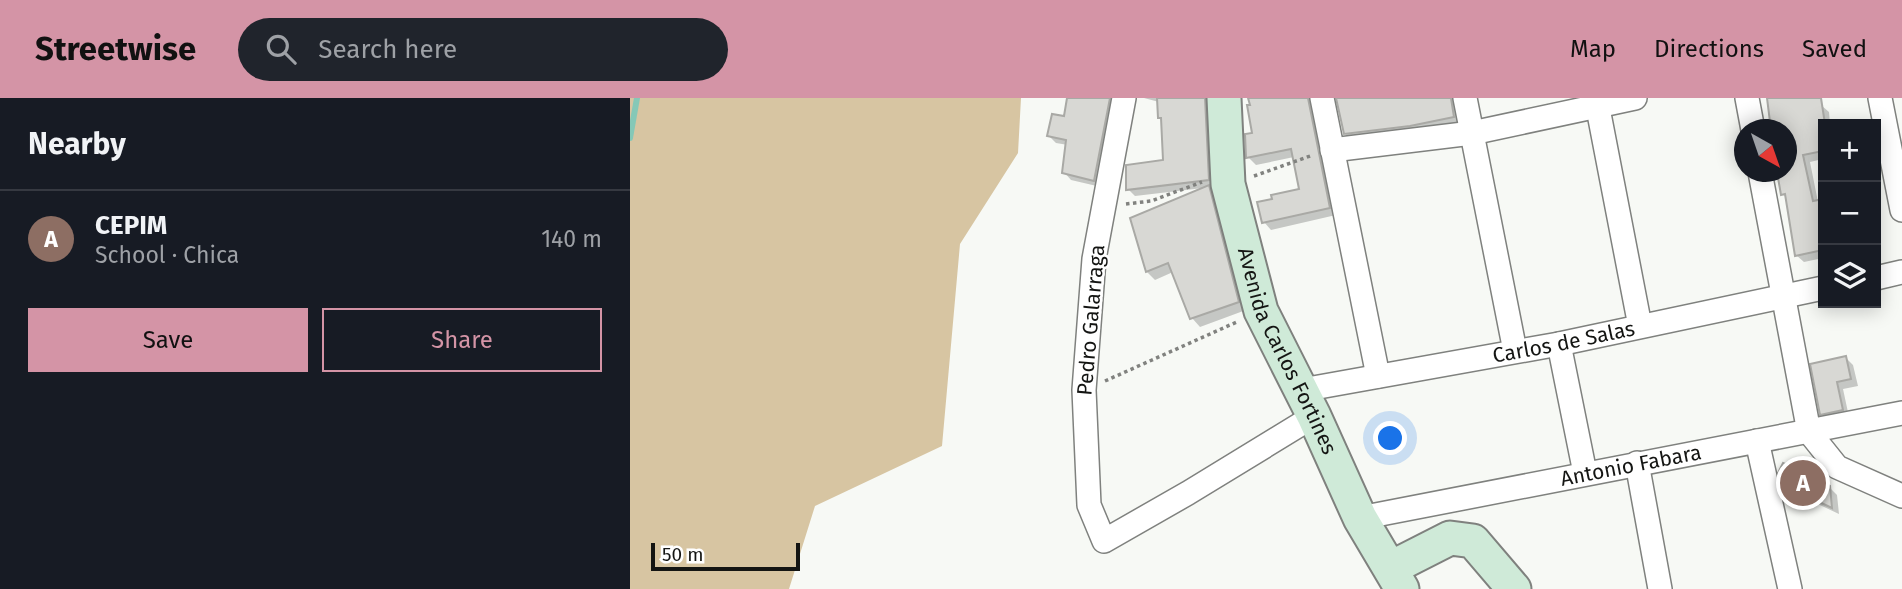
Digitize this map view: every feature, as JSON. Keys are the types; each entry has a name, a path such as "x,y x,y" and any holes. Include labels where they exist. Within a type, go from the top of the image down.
{"street":[{"name":"Pedro Galarraga","path":"1104,541 1089,505 1084,390 1094,259 1124,98"},
{"name":"Avenida Carlos Fortines","path":"1224,98 1227,184 1261,311 1308,403 1360,518 1397,578"},
{"path":"1322,98 1322,153 1378,376"},
{"path":"1465,98 1515,351"},
{"path":"1322,153 1472,133 1597,102 1635,98"},
{"path":"1747,98 1751,119"},
{"path":"1880,98 1902,210"},
{"path":"1597,102 1640,326"},
{"path":"1762,182 1809,432 1837,467 1901,501"},
{"path":"1881,277 1902,272"},
{"name":"Carlos de Salas","path":"1104,541 1188,493 1308,403 1378,376 1559,344 1818,289"},
{"path":"1559,344 1585,473"},
{"name":"Antonio Fabara","path":"1360,518 1902,413"},
{"path":"1757,441 1790,589"},
{"path":"1637,463 1660,589"},
{"path":"1397,578 1450,538 1473,541 1514,589"}],"path":[{"path":"1248,178 1322,153"},
{"path":"1119,204 1151,201 1202,182"},
{"path":"1095,386 1242,319"}],"shaded area":[{"path":"630,98 1021,98 1018,153 960,244 942,446 815,506 789,589 630,589"}],"building":[{"path":"1067,98 1110,98 1094,181 1062,173 1066,140 1047,136 1052,114 1064,116"},
{"path":"1157,98 1205,98 1209,180 1126,190 1126,165 1163,160"},
{"path":"1248,98 1308,98 1330,208 1262,223 1257,202 1272,199 1271,195 1299,189 1291,149 1246,158 1245,134 1252,133"},
{"path":"1336,98 1451,98 1454,117 1410,126 1344,134"},
{"path":"1767,98 1821,98 1824,119 1818,119 1818,152 1803,155 1813,201 1818,200 1818,251 1795,256 1785,194 1781,195 1779,182 1797,182 1797,119 1770,119"},
{"path":"1209,185 1239,302 1190,319 1168,263 1146,272 1130,218"},
{"path":"1846,356 1851,379 1837,382 1843,410 1820,415 1810,364"},
{"path":"1783,463 1830,486 1832,508 1781,484 1778,473"}],"waterway":[{"path":"630,138 637,98"}],"place":[{"name":"CEPIM","path":"1803,483"}]}
